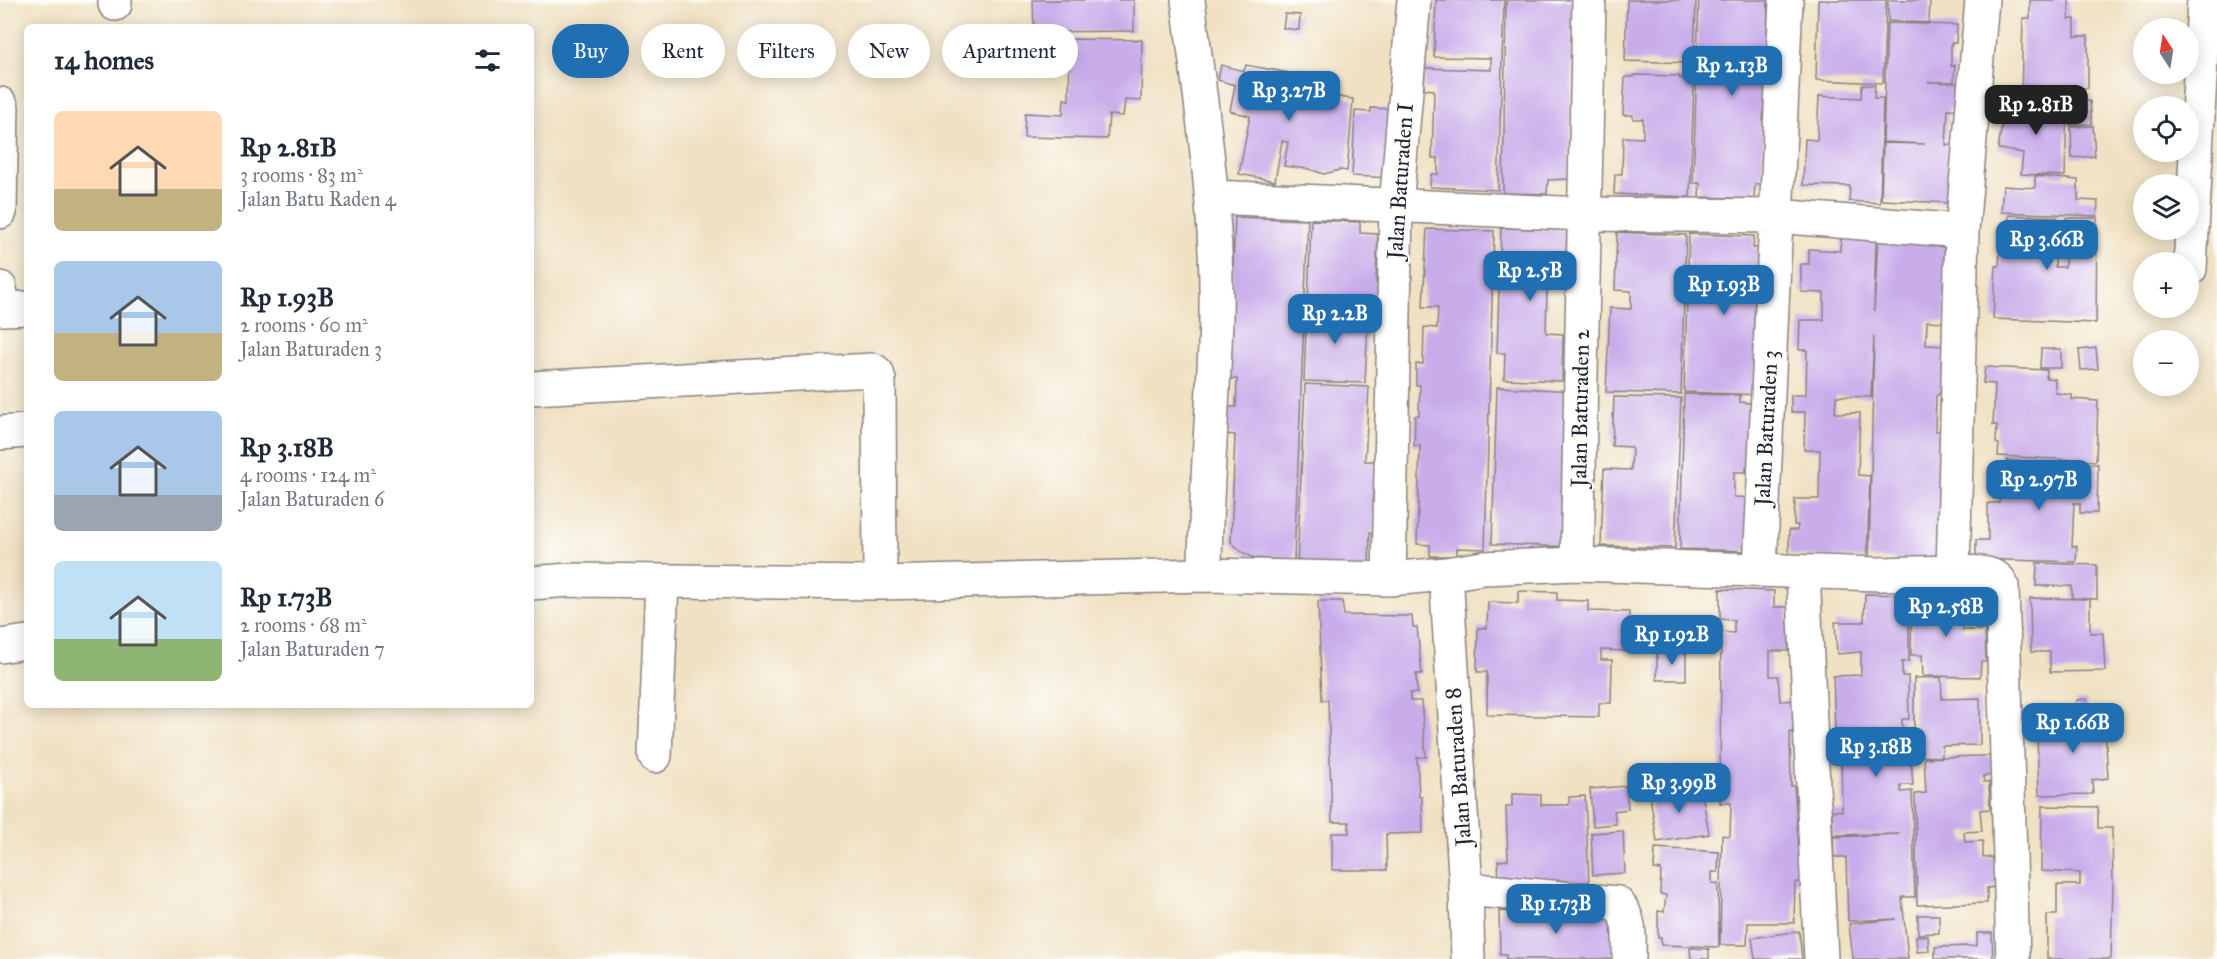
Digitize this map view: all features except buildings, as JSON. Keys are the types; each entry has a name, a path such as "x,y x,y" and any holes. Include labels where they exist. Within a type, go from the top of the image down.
{"street":[{"path":"1188,0 1213,197 1216,315 1205,515 1205,575"},
{"name":"Jalan Baturaden I","path":"1389,579 1396,206 1414,0"},
{"name":"Jalan Baturaden 2","path":"1577,564 1589,0"},
{"name":"Jalan Baturaden 3","path":"1760,569 1786,0"},
{"path":"1953,572 1962,231 1982,0"},
{"path":"2191,252 2204,0"},
{"path":"0,104 2,107 0,212"},
{"path":"1213,197 1584,214 1776,216 1962,231"},
{"path":"534,388 873,370 877,373 879,380 880,584"},
{"path":"0,433 24,431"},
{"path":"534,583 570,580 880,584 1205,575 1389,579 1483,568 1577,564 1803,572 1879,574 1953,572 1993,575 1999,579 2002,586 2013,959"},
{"path":"1803,572 1821,959"},
{"name":"Jalan Baturaden 8","path":"1446,574 1466,889 1468,959"},
{"path":"655,756 662,581"},
{"path":"0,646 24,642"},
{"path":"1466,889 1617,903 1624,911 1628,924 1629,959"}]}
